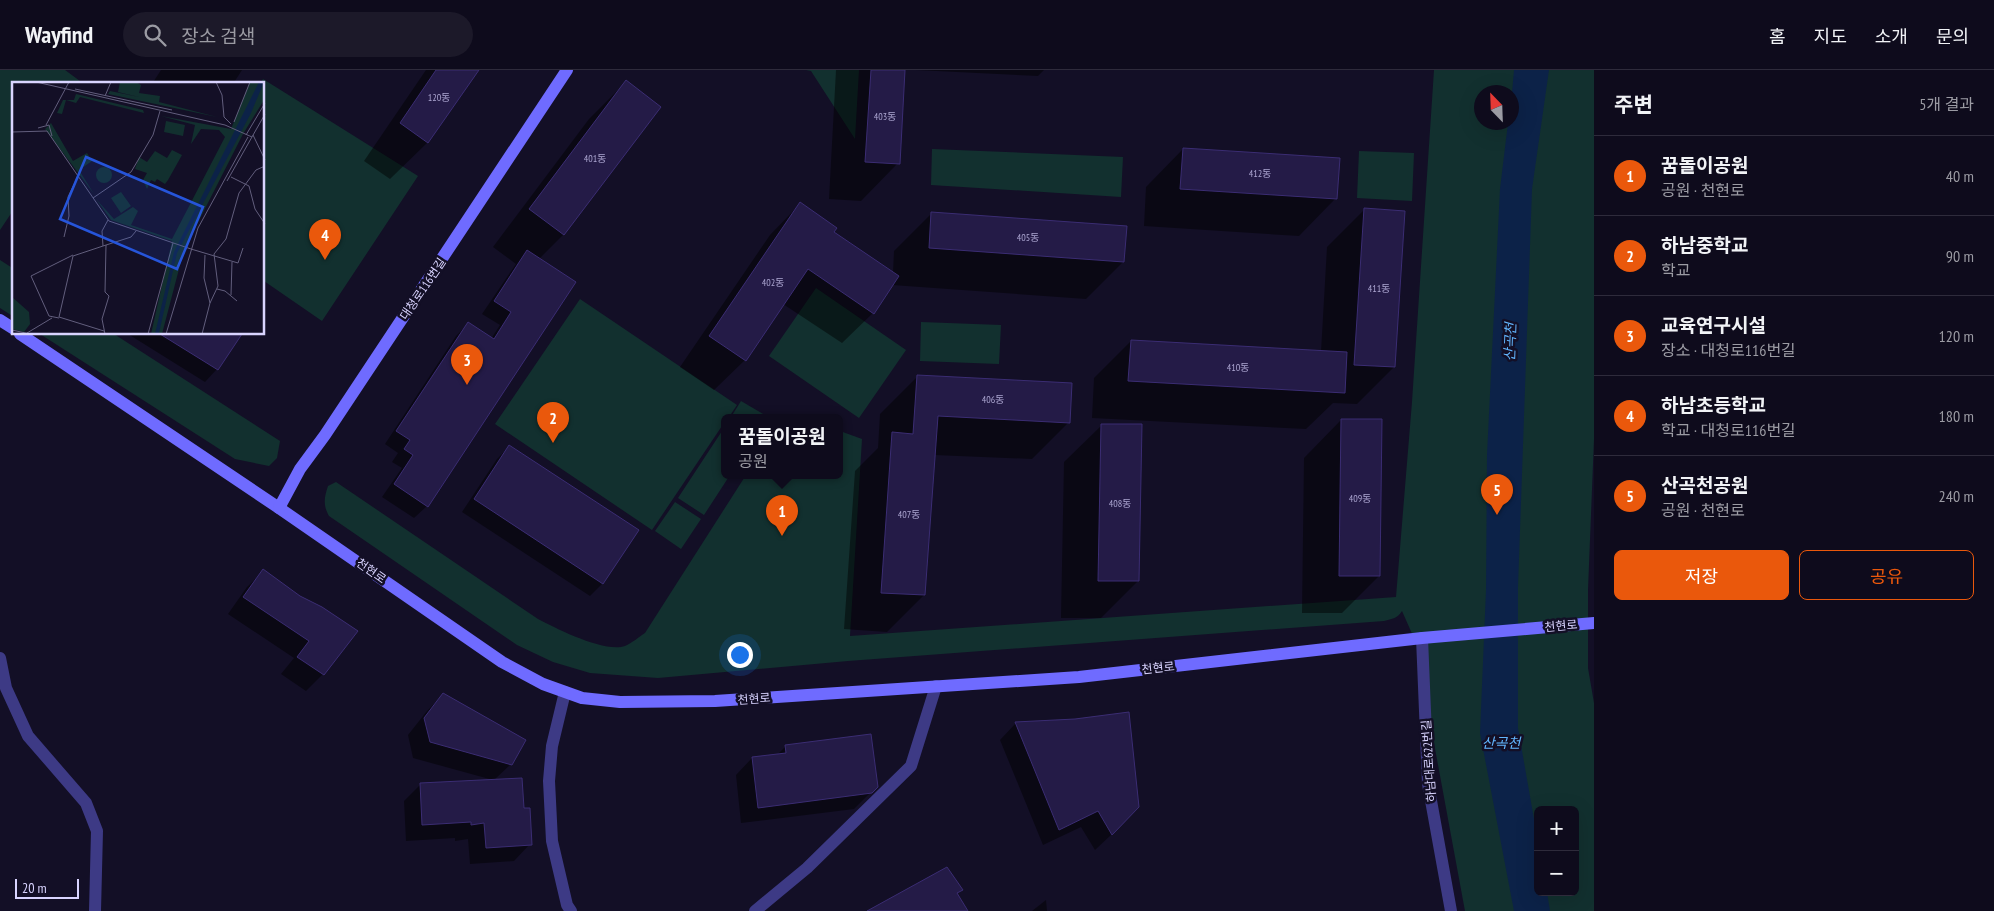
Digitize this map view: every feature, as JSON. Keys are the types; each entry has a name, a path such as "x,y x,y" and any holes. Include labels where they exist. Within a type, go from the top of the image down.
{"main road":[{"name":"대청로116번길","path":"279,508 300,469 347,402 567,70"},
{"name":"천현로","path":"21,335 279,508 502,662 543,684 592,699 620,702 715,701 1079,677 1422,638 1594,623"}],"street":[{"name":"하남대로622번길","path":"1422,638 1428,784 1451,911"},
{"path":"0,658 6,688 28,736 86,803 98,831 95,911"},
{"path":"755,911 807,868 911,766 936,686"},
{"path":"565,692 552,746 549,781 552,841 567,905 571,911"}],"green space":[{"path":"0,70 65,70 81,82 12,82 12,212 0,230"},
{"path":"806,70 859,70 855,139 811,71"},
{"path":"1434,70 1594,70 1594,439 1588,590 1588,668 1594,703 1594,911 1465,911 1429,716 1429,672 1402,611 1397,617 1384,621 848,661 658,678 590,673 553,662 517,645 329,516 325,505 328,486 336,482 538,619 581,639 616,647 628,645 645,633 743,479 843,479 843,432 862,439 850,636 1396,597 1412,402"},
{"path":"263,79 418,176 322,321 265,282 265,82 261,82"},
{"path":"932,149 1123,157 1121,197 931,185"},
{"path":"1359,151 1414,153 1412,201 1357,198"},
{"path":"0,260 12,268 12,316 0,308"},
{"path":"816,288 906,350 859,418 769,356"},
{"path":"580,299 737,405 731,414 721,414 721,427 652,530 495,424"},
{"path":"921,322 1001,325 999,364 920,361"},
{"path":"42,335 116,335 280,441 277,458 269,466 235,459"},
{"path":"741,401 763,414 733,414"},
{"path":"721,433 721,479 727,479 704,515 678,498"},
{"path":"675,502 701,519 681,549 655,531"}],"water":[{"name":"산곡천","path":"1514,70 1549,70 1532,189 1518,587 1518,728 1534,819 1534,896 1548,896 1550,911 1514,911 1480,733 1486,590 1487,455 1500,189 1507,130 1519,130 1519,85 1513,85"}],"building":[{"path":"436,70 479,70 428,143 400,123"},
{"path":"871,70 905,70 900,164 865,162"},
{"path":"626,80 661,107 564,235 529,209"},
{"path":"1183,148 1340,158 1337,199 1180,189"},
{"path":"800,202 837,228 834,232 899,276 874,314 808,269 746,361 709,336"},
{"path":"1364,208 1405,211 1395,367 1354,365"},
{"path":"931,212 1127,226 1124,262 929,248"},
{"path":"527,250 576,282 428,507 394,484 413,455 404,449 410,440 396,431 468,322 494,339 511,312 494,301"},
{"path":"162,335 241,335 218,370"},
{"path":"1131,340 1347,352 1345,393 1128,381"},
{"path":"917,375 1072,383 1070,423 938,416 925,595 881,593 892,432 913,434"},
{"path":"1341,419 1382,419 1380,576 1339,576"},
{"path":"1101,424 1142,424 1139,581 1098,581"},
{"path":"509,445 639,530 603,584 474,499"},
{"path":"263,569 300,596 322,607 358,631 324,675 297,657 309,641 243,597"},
{"path":"443,693 526,740 512,765 430,742 424,718"},
{"path":"1129,712 1139,807 1112,835 1098,811 1059,830 1015,722 1075,719"},
{"path":"871,734 878,787 872,793 758,808 752,757 786,753 785,745"},
{"path":"522,778 524,808 530,808 532,845 486,848 484,823 471,825 471,822 422,825 420,783"},
{"path":"947,867 963,890 957,893 968,911 867,911"}],"place":[{"name":"하남초등학교","path":"325,260"},
{"name":"교육연구시설","path":"467,385"},
{"name":"하남중학교","path":"553,443"},
{"name":"산곡천공원","path":"1497,515"},
{"name":"꿈돌이공원","path":"782,536"}]}
